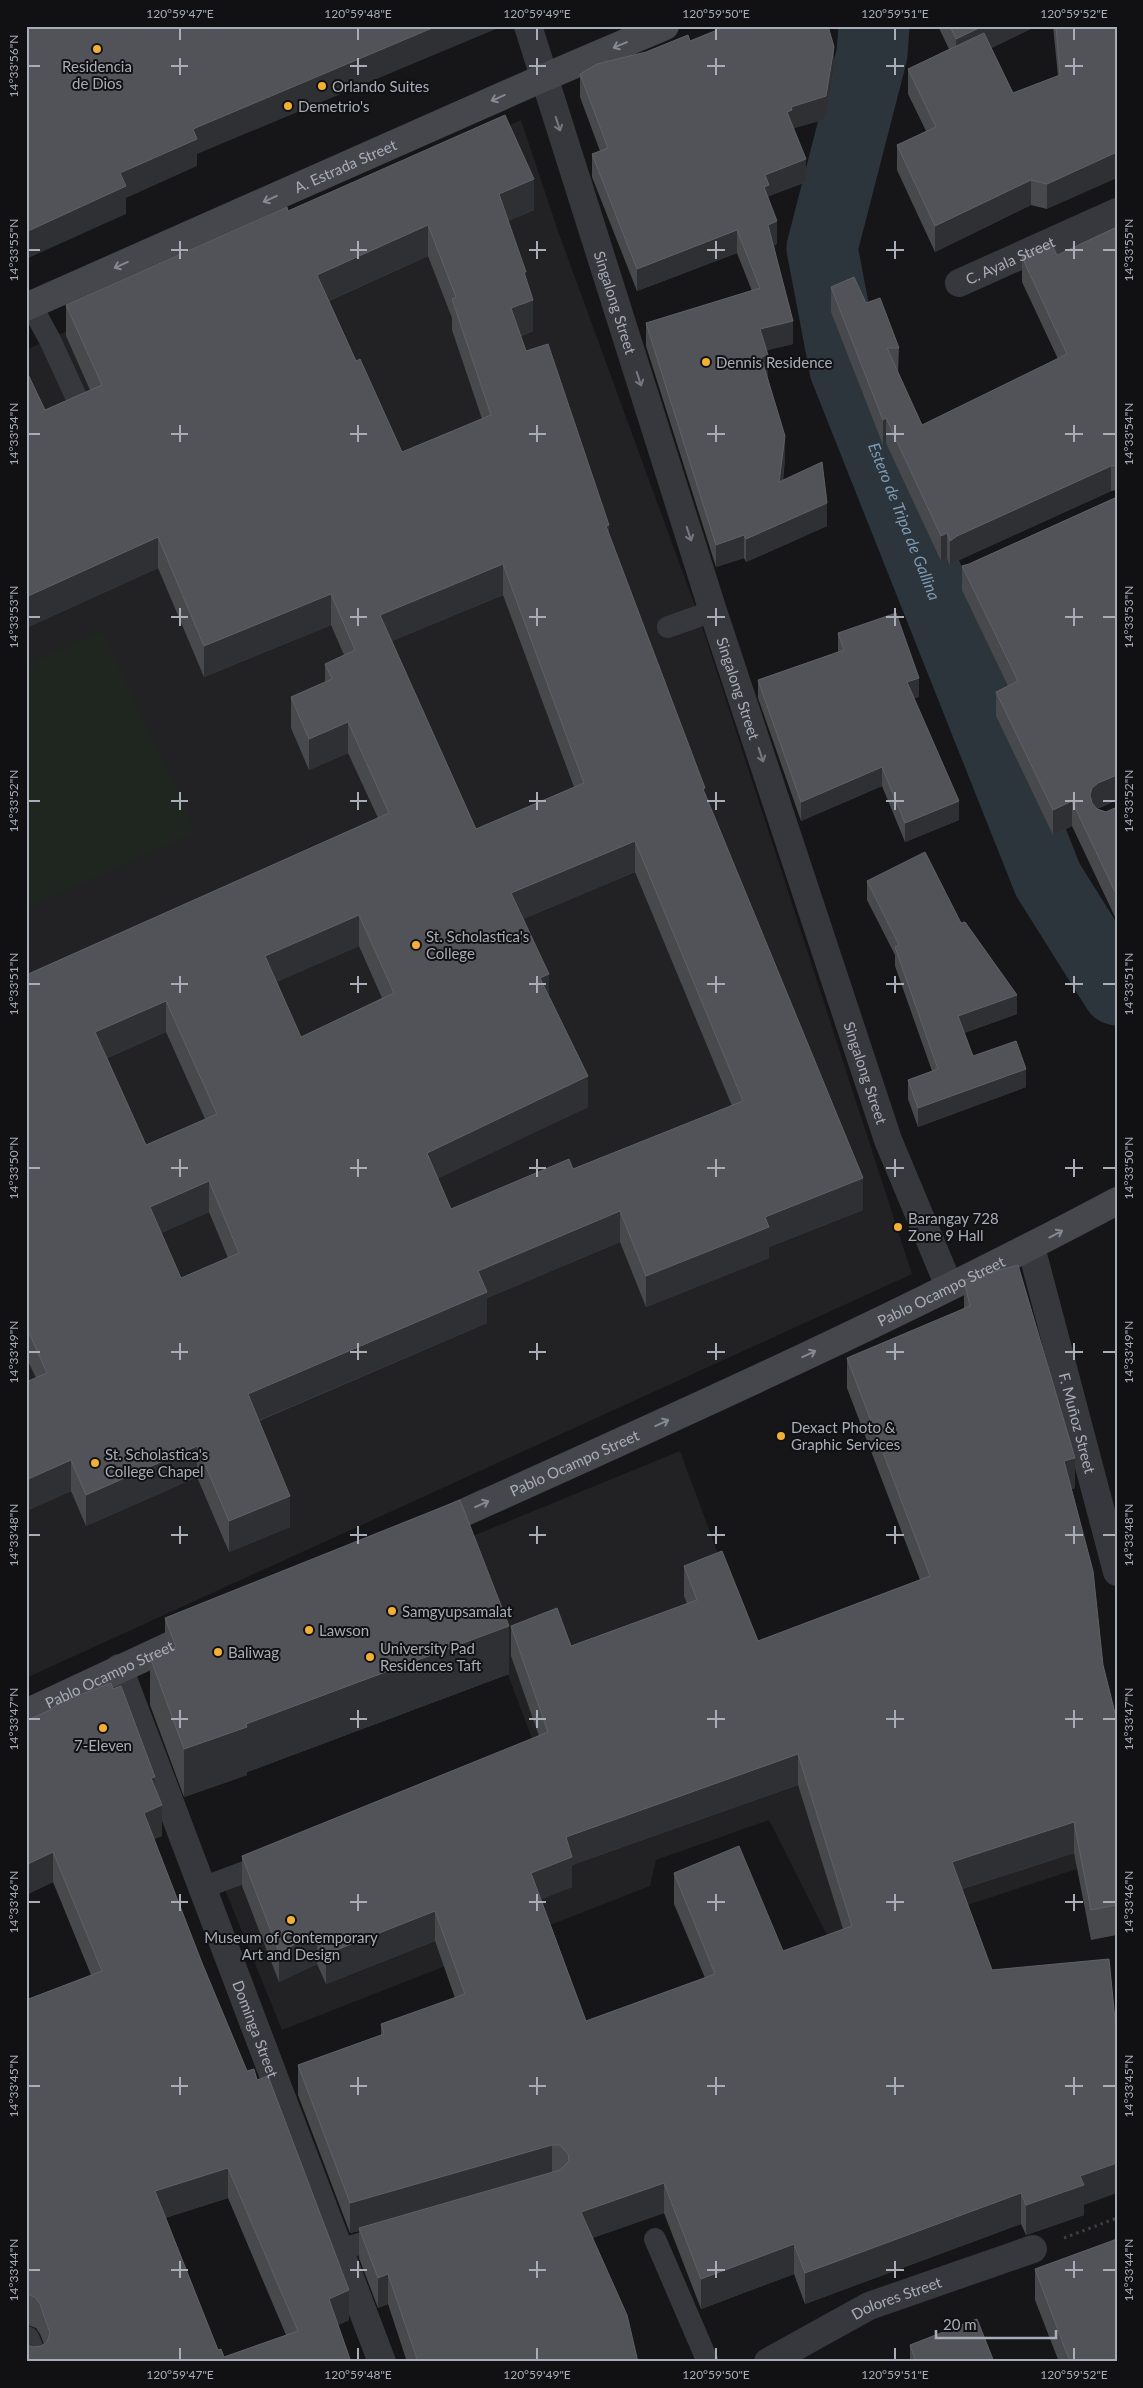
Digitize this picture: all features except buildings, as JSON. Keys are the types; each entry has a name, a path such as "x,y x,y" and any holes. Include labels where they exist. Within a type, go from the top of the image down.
{"main road":[{"name":"A. Estrada Street","path":"29,306 543,78 665,26"},
{"name":"Pablo Ocampo Street","path":"413,1535 635,1436 924,1300 949,1286 1032,1247 1117,1201"},
{"name":"Pablo Ocampo Street","path":"26,1713 118,1668 226,1620"}],"street":[{"name":"Singalong Street","path":"528,26 713,611 888,1140 949,1286"},
{"name":"C. Ayala Street","path":"959,284 1117,212"},
{"name":"F. Muñoz Street","path":"1032,1247 1117,1572"},
{"name":"Dominga Street","path":"118,1668 382,2362"},
{"name":"Dolores Street","path":"768,2362 869,2306 1033,2249"},
{"path":"26,2340 35,2362"}],"lane":[{"path":"29,306 50,340 79,403"},
{"path":"668,627 713,611"},
{"path":"202,1888 292,1853"},
{"path":"339,2250 412,2229"},
{"path":"656,2239 708,2362"}],"path":[{"path":"1033,2249 1117,2218"}],"shaded area":[{"name":"St. Scholastica's College","path":"521,120 558,231 699,617 912,1274 26,1678 26,350"},
{"path":"102,631 196,832 26,909 26,665"},
{"path":"680,1451 755,1654 1001,1573 1092,1864 834,1949 769,1820 656,1860 650,1886 282,2030 219,1875 537,1752 458,1542"}],"waterway":[{"name":"Estero de Tripa de Gallina","path":"874,26 872,54 822,248 845,369 1048,880 1117,990"}],"place":[{"name":"Residencia de Dios","path":"97,49"},
{"name":"Orlando Suites","path":"322,86"},
{"name":"Demetrio's","path":"288,106"},
{"name":"Dennis Residence","path":"706,362"},
{"name":"St. Scholastica's College","path":"416,945"},
{"name":"Barangay 728 Zone 9 Hall","path":"898,1227"},
{"name":"Dexact Photo & Graphic Services","path":"781,1436"},
{"name":"St. Scholastica's College Chapel","path":"95,1463"},
{"name":"Samgyupsamalat","path":"392,1611"},
{"name":"Lawson","path":"309,1630"},
{"name":"Baliwag","path":"218,1652"},
{"name":"University Pad Residences Taft","path":"370,1657"},
{"name":"7-Eleven","path":"103,1728"},
{"name":"Museum of Contemporary Art and Design","path":"291,1920"}]}
